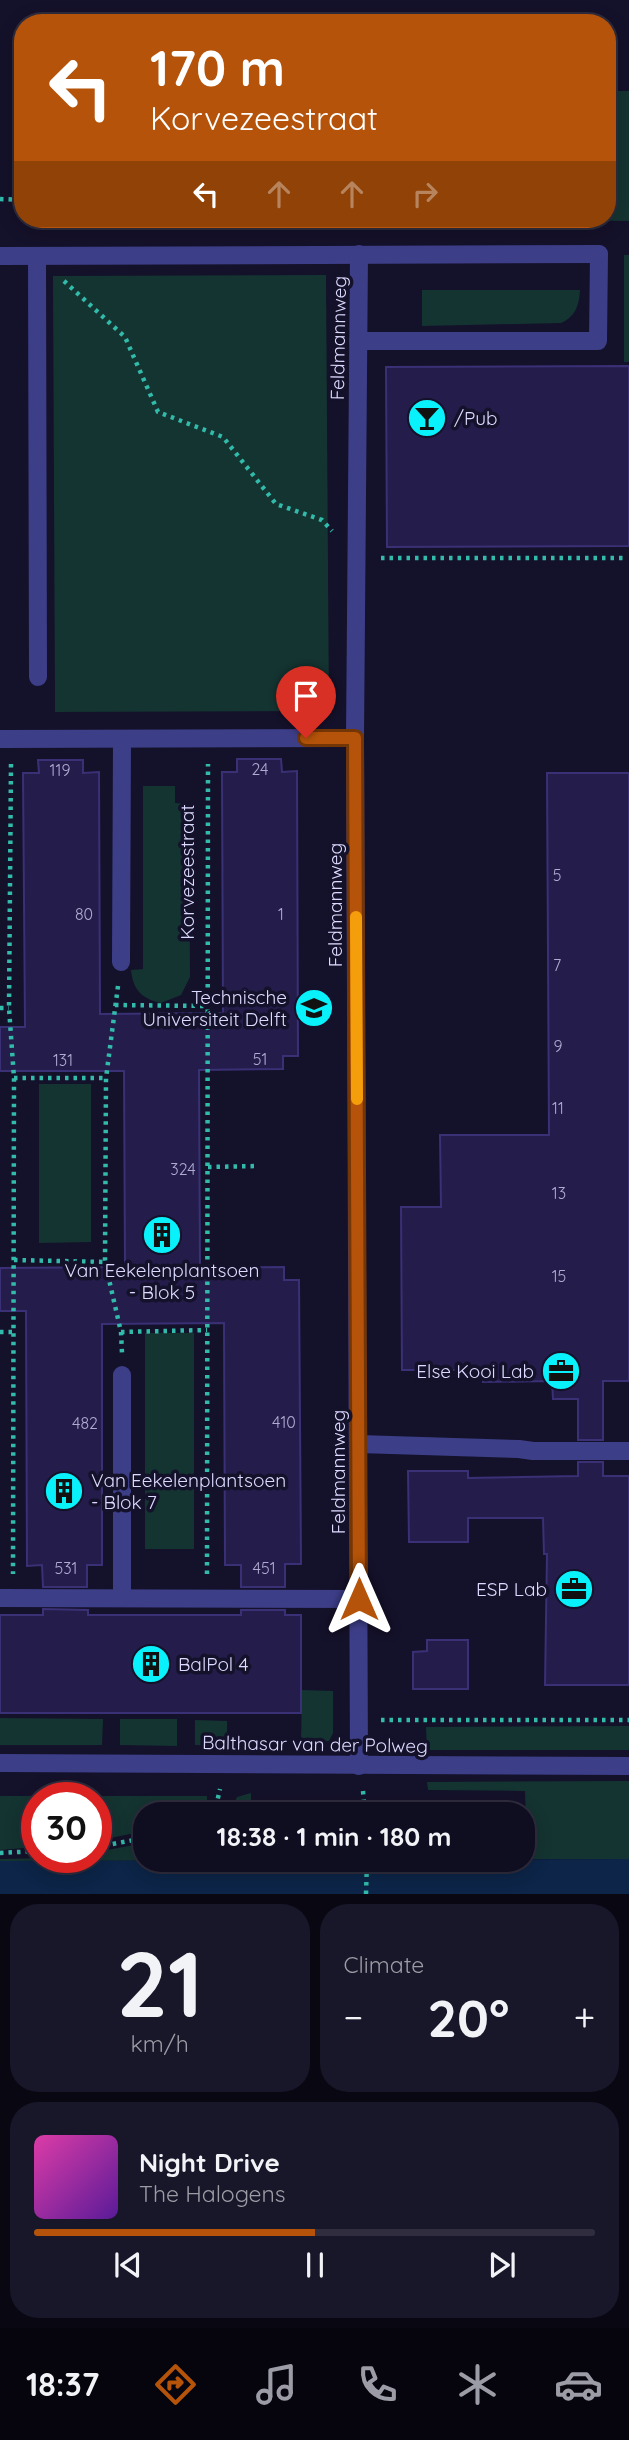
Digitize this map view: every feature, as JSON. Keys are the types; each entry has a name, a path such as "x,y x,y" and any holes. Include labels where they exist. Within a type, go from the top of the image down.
{"street":[{"name":"Feldmannweg","path":"359,254 355,738 359,1766"},
{"path":"0,256 599,254 598,341 358,341"},
{"path":"37,256 38,677"},
{"path":"121,962 122,738"},
{"path":"6,739 355,738"},
{"path":"122,1375 122,1598"},
{"path":"359,1444 533,1451 629,1451"},
{"path":"7,1598 359,1599"},
{"name":"Balthasar van der Polweg","path":"0,1763 629,1766"}],"path":[{"path":"37,282 62,279 125,337 158,412 223,438 276,504 322,520 357,558 625,558"},
{"name":"Korvezeestraat","path":"207,1599 209,738"},
{"path":"6,739 9,1008 14,1078 14,1332 7,1598"},
{"path":"121,962 106,1077 105,1262 121,1332 122,1375"},
{"path":"116,1005 208,1006"},
{"path":"0,1008 9,1008"},
{"path":"14,1078 106,1077"},
{"path":"208,1167 258,1166"},
{"path":"14,1260 105,1262"},
{"path":"121,1332 207,1330"},
{"path":"0,1332 14,1332"},
{"path":"359,1720 629,1720"},
{"path":"112,1844 133,1840"},
{"path":"0,1853 21,1852"},
{"path":"366,1894 367,1872"}],"green space":[{"path":"616,91 629,91 629,221 616,221"},
{"path":"624,255 629,255 629,362 624,362"},
{"path":"326,275 329,711 55,712 53,276"},
{"path":"422,290 580,290 576,310 561,323 422,326"},
{"path":"143,786 175,786 175,803 189,804 190,977 181,995 161,1003 149,999 136,988 131,970 143,969"},
{"path":"39,1084 91,1084 91,1242 39,1243"},
{"path":"145,1333 194,1333 194,1549 145,1549"},
{"path":"302,1690 333,1691 333,1733 329,1741 301,1743"},
{"path":"0,1718 103,1719 102,1745 0,1745"},
{"path":"120,1719 177,1719 177,1746 120,1745"},
{"path":"195,1720 227,1721 227,1746 195,1745"},
{"path":"629,1726 629,1750 427,1750 426,1727"},
{"path":"629,1781 629,1859 535,1859 535,1802 525,1802 525,1791 428,1790 427,1782"},
{"path":"251,1793 251,1802 235,1802 237,1797"},
{"path":"0,1796 21,1796 21,1848 0,1850"},
{"path":"112,1796 207,1796 207,1802 133,1802 133,1833 112,1838"},
{"path":"133,1845 133,1861 112,1861 112,1849"},
{"path":"21,1859 21,1861 0,1861"}],"water":[{"path":"535,1859 629,1859 629,1894 0,1894 0,1861 21,1861 21,1873 112,1873 112,1861 133,1861 133,1872 535,1872"}],"building":[{"path":"629,366 629,546 387,547 386,367"},
{"path":"237,759 281,759 282,772 297,771 298,1056 283,1056 283,1069 199,1070 200,1268 284,1267 284,1280 299,1280 301,1564 285,1564 285,1587 241,1587 241,1565 225,1565 224,1323 102,1324 102,1565 87,1565 87,1587 43,1587 42,1565 27,1566 26,1311 0,1311 0,1268 125,1267 124,1071 0,1071 0,1027 25,1027 23,773 39,773 38,760 83,760 83,773 99,772 100,1014 223,1013 222,772 237,772"},
{"path":"547,773 629,773 629,1381 603,1381 603,1440 578,1440 578,1399 553,1399 552,1381 483,1382 483,1370 402,1370 401,1207 441,1207 440,1135 549,1135"},
{"path":"578,1462 603,1462 603,1476 629,1476 629,1685 545,1685 547,1554 544,1554 543,1518 468,1518 468,1542 409,1542 408,1471 468,1471 468,1478 578,1476"},
{"name":"BalPol 4","path":"43,1609 88,1610 88,1615 241,1615 241,1610 285,1610 285,1615 301,1615 301,1713 0,1713 0,1615 43,1615"},
{"path":"427,1640 468,1640 468,1689 413,1689 413,1652 427,1651"}],"slow traffic":[{"path":"356,917 357,1099"}],"place":[{"name":"/Pub","path":"427,418"},
{"name":"Technische Universiteit Delft","path":"314,1008"},
{"name":"Van Eekelenplantsoen - Blok 5","path":"162,1235"},
{"name":"Else Kooi Lab","path":"561,1371"},
{"name":"Van Eekelenplantsoen - Blok 7","path":"64,1491"},
{"name":"ESP Lab","path":"574,1589"},
{"name":"BalPol 4","path":"151,1664"}],"route":[{"path":"306,738 355,738 359,1599"}]}
